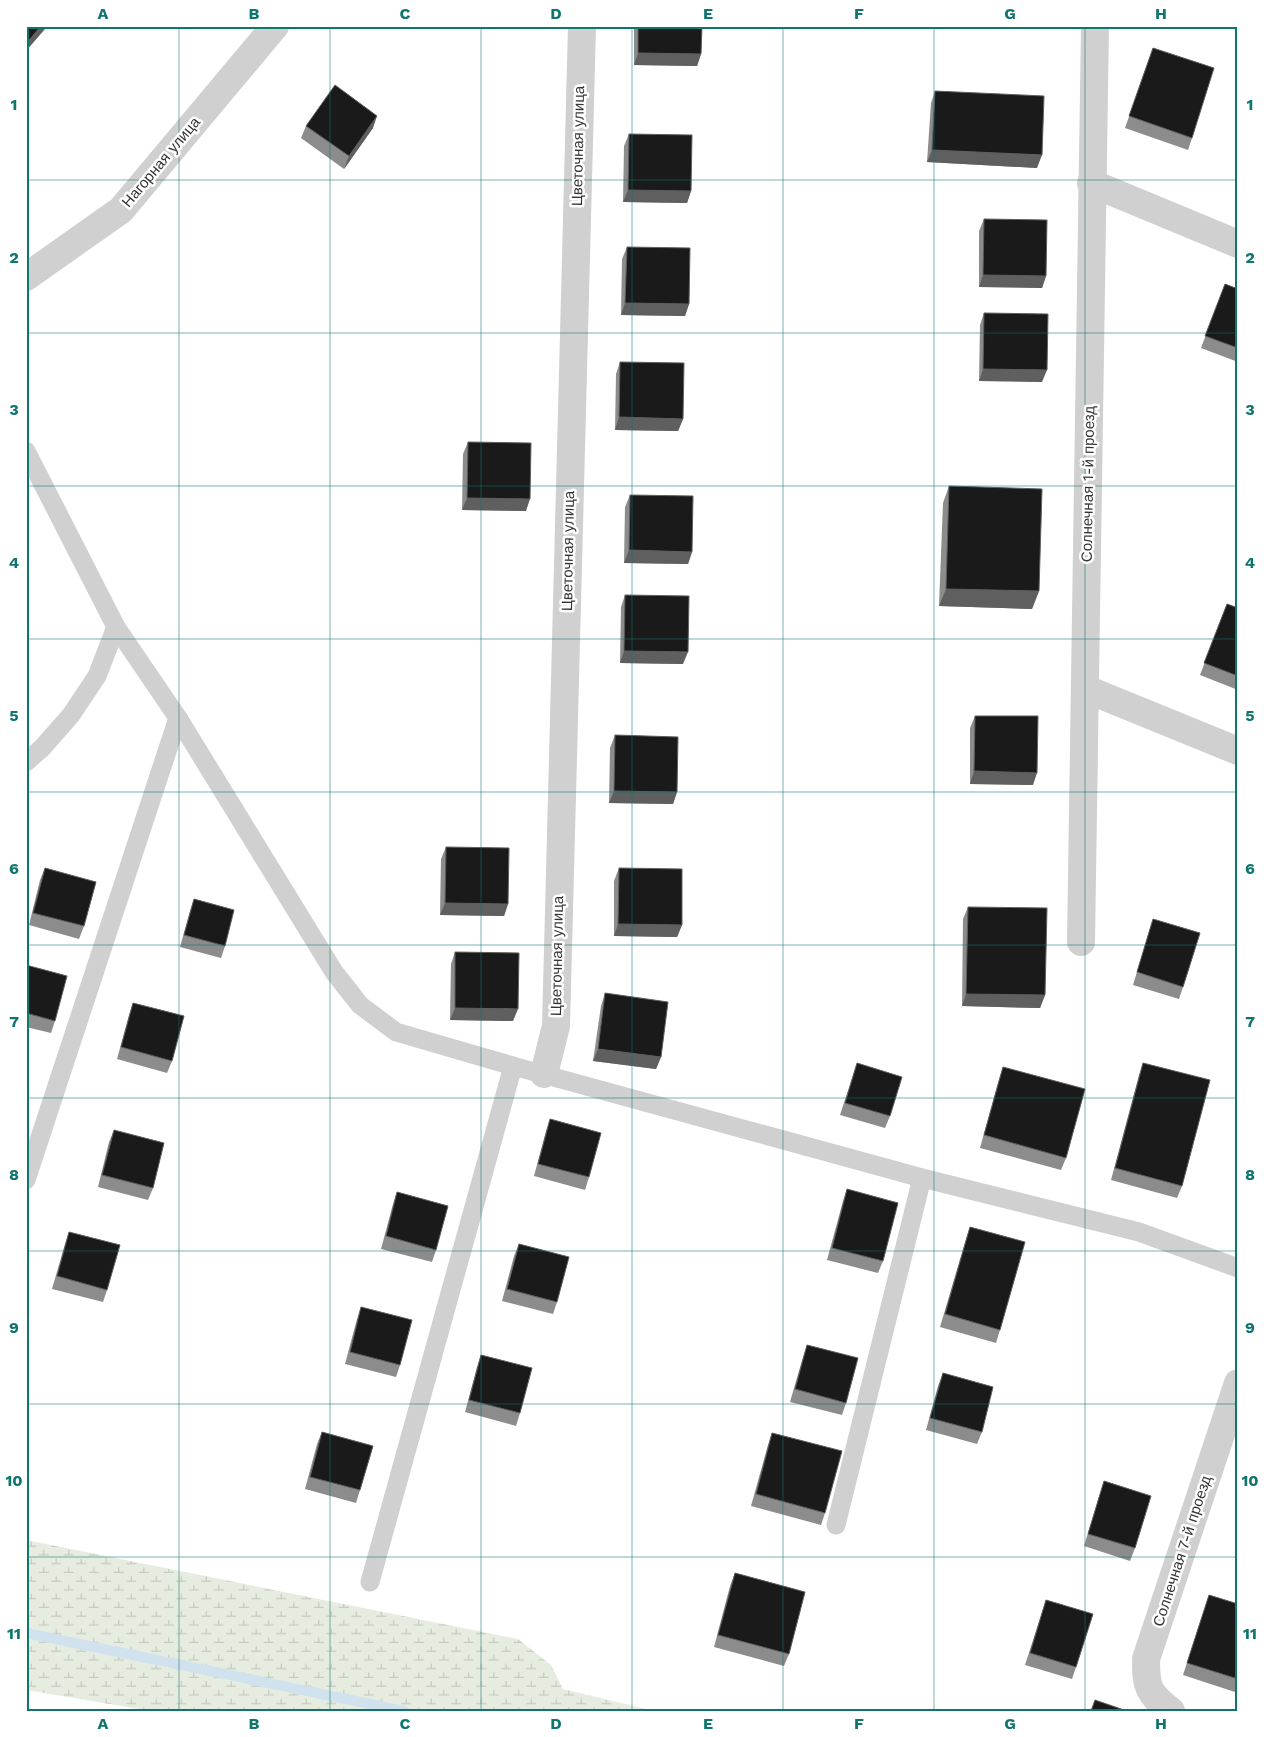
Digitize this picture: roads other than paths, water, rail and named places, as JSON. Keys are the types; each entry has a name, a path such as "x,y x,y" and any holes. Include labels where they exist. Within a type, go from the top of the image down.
{"street":[{"name":"Нагорная улица","path":"26,277 121,210 275,26"},
{"name":"Цветочная улица","path":"544,1074 556,1026 582,26"},
{"name":"Солнечная 1-й проезд","path":"1081,942 1094,26"},
{"path":"1091,183 1238,244"},
{"path":"1086,690 1238,751"},
{"name":"Солнечная 7-й проезд","path":"1171,1711 1153,1696 1146,1679 1146,1659 1238,1384"}],"lane":[{"path":"26,450 116,627 178,718 334,972 360,1005 396,1032 922,1178 1139,1232 1238,1268"},
{"path":"26,762 42,748 71,715 97,676 116,627"},
{"path":"26,1180 178,718"},
{"path":"370,1582 513,1066"},
{"path":"836,1525 922,1178"}],"waterway":[{"path":"26,1633 404,1711"}]}
